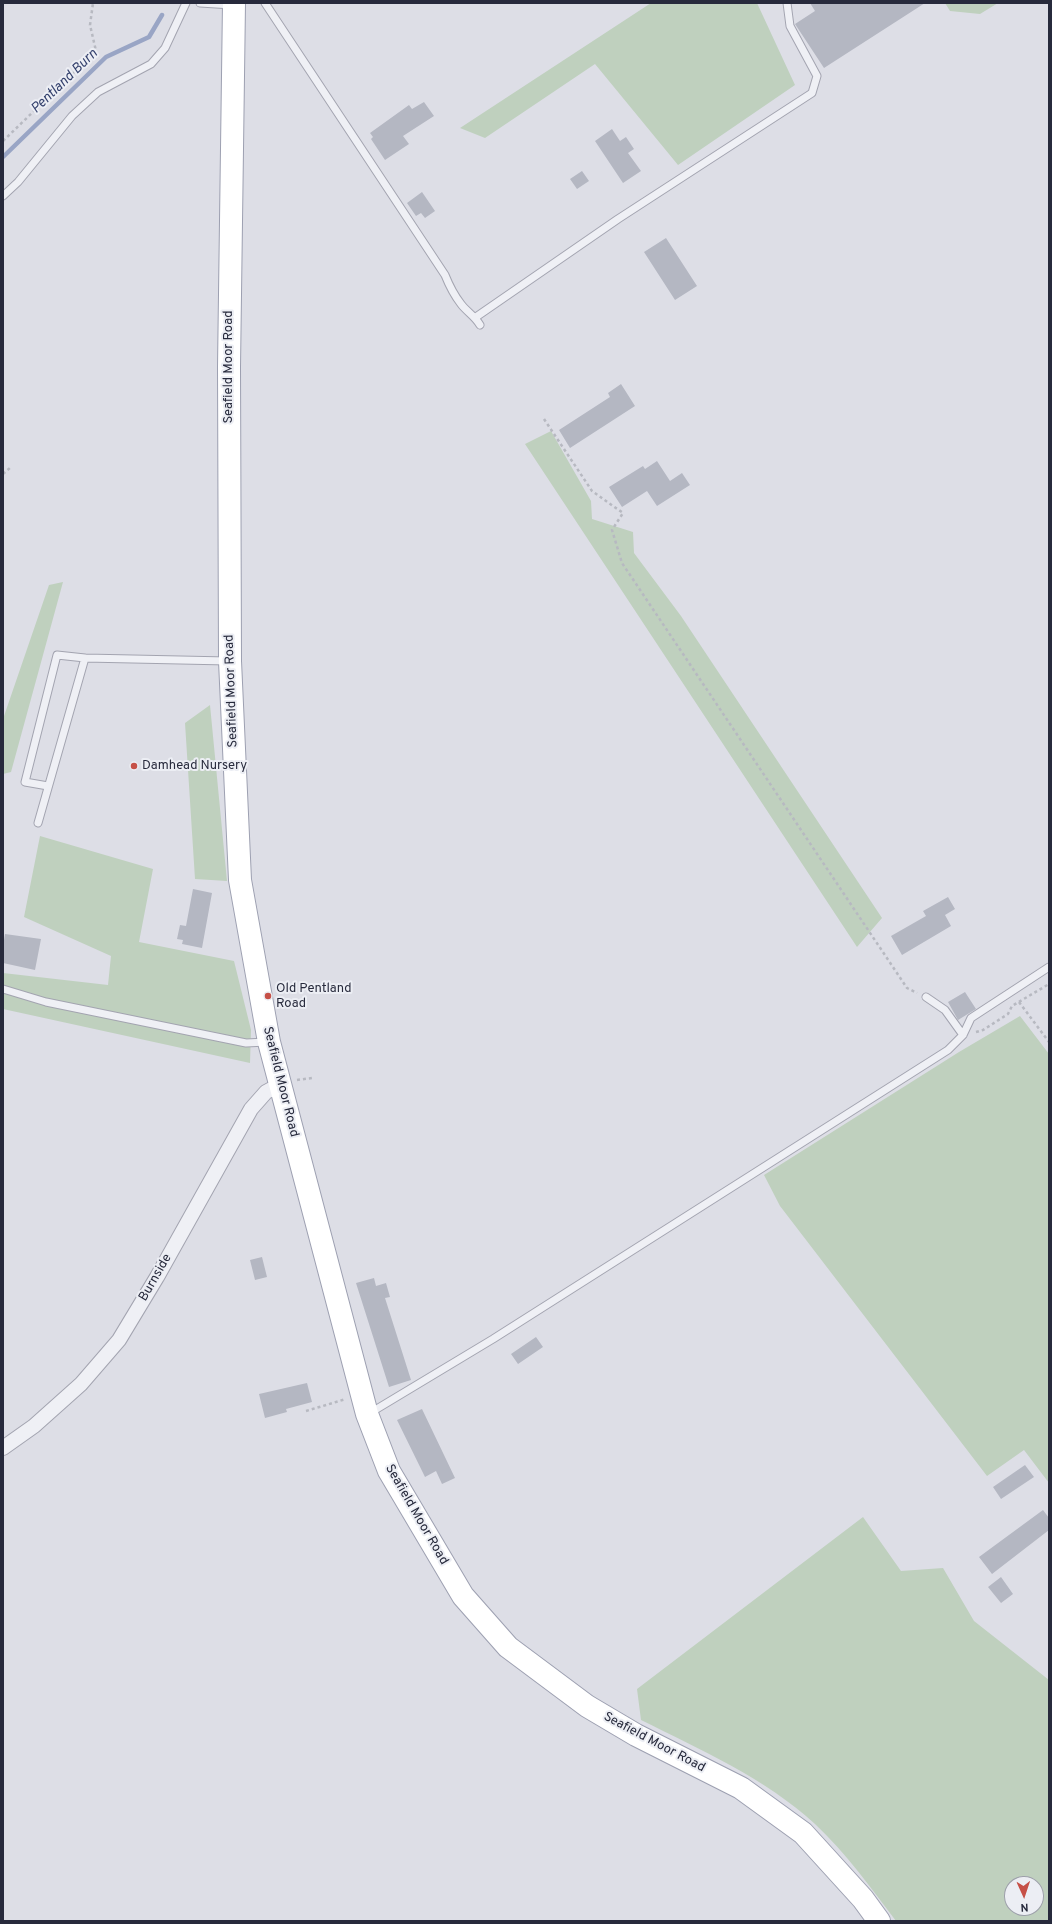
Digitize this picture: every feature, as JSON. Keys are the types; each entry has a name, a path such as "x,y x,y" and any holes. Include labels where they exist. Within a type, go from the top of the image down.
{"main road":[{"name":"Seafield Moor Road","path":"234,4 229,367 230,661 240,880 269,1042 279,1085 367,1414 389,1471 463,1596 508,1647 587,1706 636,1735 741,1788 803,1833 863,1899 879,1921"}],"street":[{"name":"Burnside","path":"3,1448 34,1426 81,1384 118,1340 157,1277 251,1109 266,1092 279,1085"}],"lane":[{"path":"3,196 18,182 72,116 98,92 151,64 165,48 186,3"},
{"path":"200,3 234,4"},
{"path":"265,3 445,275 450,288 458,299 476,317 480,325"},
{"path":"476,317 618,219 812,93 817,76 790,26 787,3"},
{"path":"48,786 25,782 57,655 85,658 230,661"},
{"path":"38,822 85,658"},
{"path":"367,1414 493,1338 948,1050 963,1035 971,1018 1049,968"},
{"path":"3,989 46,1002 238,1041 269,1042"},
{"path":"926,997 945,1010 963,1035"}],"path":[{"path":"3,141 96,51 90,25 93,3"},
{"path":"544,418 592,491 622,513 612,530 622,563 907,988 926,997"},
{"path":"3,474 12,467"},
{"path":"963,1035 983,1030 1008,1014 1012,1006 1049,984"},
{"path":"1019,1002 1049,1042"},
{"path":"306,1411 362,1394"}],"green space":[{"path":"651,3 757,3 795,85 678,165 595,64 485,138 460,128"},
{"path":"945,3 998,3 980,14 950,11"},
{"path":"551,431 591,501 592,519 633,532 634,553 681,616 882,918 857,947 525,444"},
{"path":"63,582 11,772 3,774 3,719 49,585"},
{"path":"210,705 227,881 195,879 185,723"},
{"path":"40,836 153,869 139,942 234,961 251,1030 250,1063 3,1009 3,973 108,985 111,956 24,917"},
{"path":"1020,1016 1049,1054 1049,1483 1024,1450 987,1476 780,1206 764,1175 959,1052"},
{"path":"863,1517 901,1571 943,1568 974,1621 1049,1680 1049,1921 896,1921 858,1871 837,1847 815,1824 796,1808 754,1779 732,1766 641,1720 637,1689"}],"building":[{"path":"810,3 925,3 824,68 795,24 815,11"},
{"path":"424,102 434,116 403,136 409,144 385,160 371,139 373,137 370,133 409,105 412,109"},
{"path":"612,129 620,141 626,137 634,149 628,153 641,171 623,183 595,141"},
{"path":"582,171 589,181 577,189 570,179"},
{"path":"422,192 435,211 425,218 421,213 416,216 407,203"},
{"path":"666,238 697,286 675,300 644,252"},
{"path":"621,384 635,406 570,448 559,430 610,397 608,393"},
{"path":"657,461 670,481 682,473 690,485 657,506 647,491 622,507 609,487 643,466 645,469"},
{"path":"193,889 212,893 202,948 182,944 183,940 177,939 180,925 186,926"},
{"path":"948,897 955,909 945,915 951,926 902,955 891,936 926,916 923,911"},
{"path":"5,934 41,939 35,970 3,963"},
{"path":"965,992 976,1009 958,1020 948,1002"},
{"path":"262,1257 267,1277 255,1280 250,1260"},
{"path":"374,1278 376,1286 386,1283 390,1297 385,1298 411,1380 389,1387 356,1283"},
{"path":"536,1337 543,1347 518,1364 511,1354"},
{"path":"307,1383 312,1402 286,1409 287,1412 265,1418 259,1394"},
{"path":"422,1409 455,1478 442,1484 436,1471 425,1477 397,1420"},
{"path":"1025,1465 1034,1477 1001,1499 993,1487"},
{"path":"1043,1510 1049,1518 1049,1530 992,1574 979,1557"},
{"path":"1001,1577 1013,1594 1001,1603 988,1587"}],"waterway":[{"name":"Pentland Burn","path":"3,157 106,57 149,37 162,15"}],"place":[{"name":"Damhead Nursery","path":"134,766"},
{"name":"Old Pentland Road","path":"268,996"}]}
